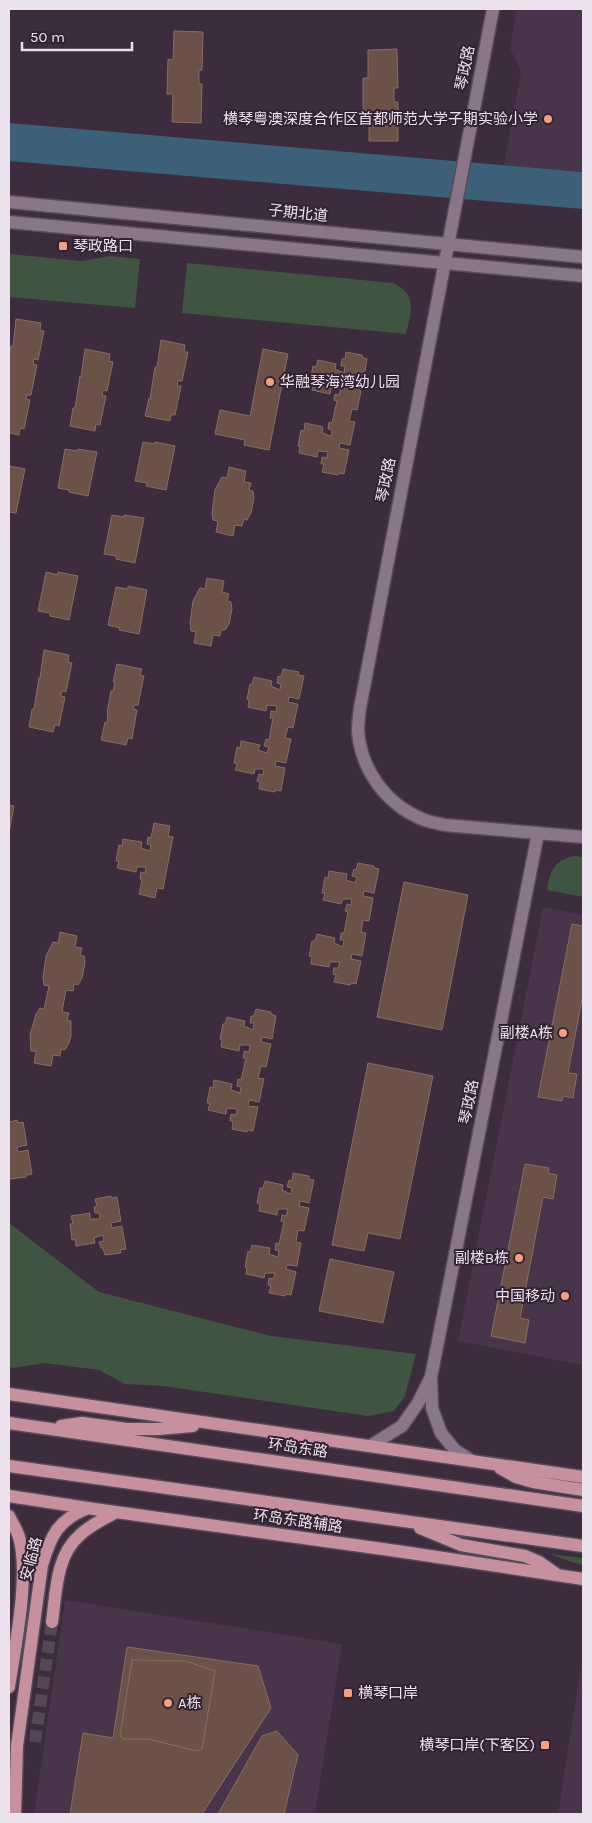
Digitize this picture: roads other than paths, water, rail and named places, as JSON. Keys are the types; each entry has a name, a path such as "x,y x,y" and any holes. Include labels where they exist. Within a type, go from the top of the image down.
{"main road":[{"path":"9,1394 583,1477"},
{"name":"环岛东路","path":"9,1423 583,1506"},
{"path":"46,1428 82,1423 127,1429 158,1429 215,1424"},
{"path":"493,1464 516,1477 533,1482 583,1490"},
{"path":"10,1466 583,1546"},
{"name":"环岛东路辅路","path":"9,1496 397,1550 583,1579"},
{"name":"安临路","path":"15,1814 17,1746 42,1565 49,1544 62,1522 75,1513 88,1508"},
{"path":"52,1622 62,1563 69,1546 80,1534 116,1512"},
{"name":"安临路","path":"9,1516 19,1536 22,1555 21,1599 9,1688"},
{"path":"407,1522 461,1545 525,1556 539,1562 558,1575"}],"street":[{"name":"琴政路","path":"493,9 362,698 358,731 362,754 371,775 385,794 402,809 422,819 444,825 583,837"},
{"name":"子期北道","path":"9,202 583,257"},
{"path":"9,222 583,276"},
{"name":"琴政路","path":"431,1377 538,833"},
{"path":"370,1446 402,1426 418,1403 431,1377"},
{"path":"431,1377 432,1408 441,1433 455,1450 472,1461"}],"water":[{"path":"9,123 583,172 583,209 9,161"}],"tunnel":[{"path":"35,1742 52,1622"}],"place":[{"name":"横琴粤澳深度合作区首都师范大学子期实验小学","path":"548,119"},
{"name":"琴政路口","path":"63,246"},
{"name":"华融琴海湾幼儿园","path":"270,382"},
{"name":"副楼A栋","path":"563,1033"},
{"name":"副楼B栋","path":"519,1258"},
{"name":"中国移动","path":"565,1296"},
{"name":"横琴口岸","path":"348,1693"},
{"name":"A栋","path":"168,1703"},
{"name":"横琴口岸(下客区)","path":"545,1745"}]}
